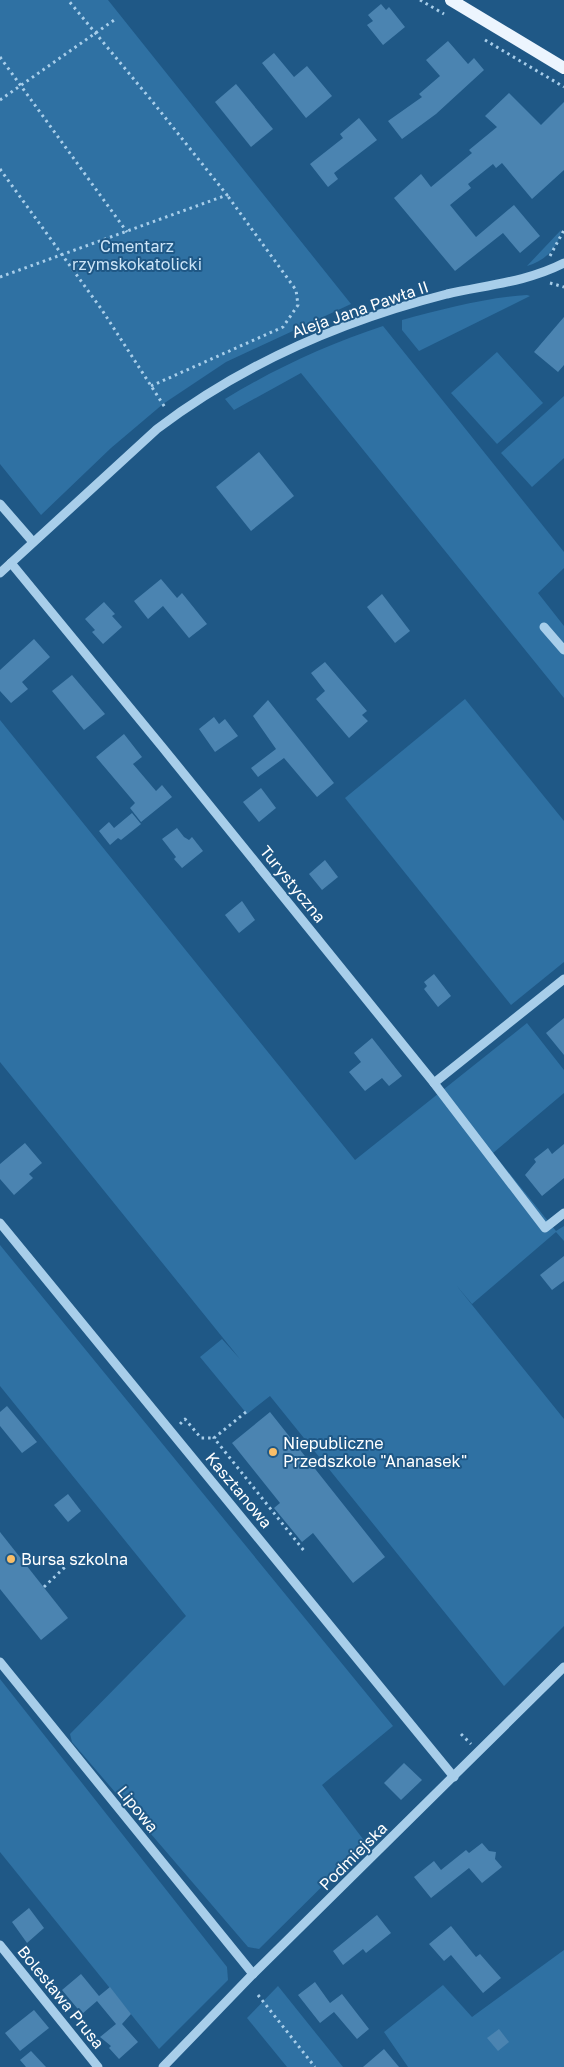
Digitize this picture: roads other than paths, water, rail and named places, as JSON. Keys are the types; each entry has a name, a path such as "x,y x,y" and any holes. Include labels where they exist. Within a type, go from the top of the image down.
{"main road":[{"path":"451,0 564,68"}],"street":[{"name":"Aleja Jana Pawła II","path":"0,573 124,458 172,418 229,379 333,330 447,294 534,277 564,263"},
{"path":"0,504 33,542"},
{"name":"Turystyczna","path":"10,563 169,755 434,1083 545,1228 564,1213"},
{"path":"544,627 564,650"},
{"path":"434,1083 564,979"},
{"name":"Kasztanowa","path":"0,1223 454,1777"},
{"name":"Lipowa","path":"0,1662 253,1974"},
{"name":"Podmiejska","path":"163,2067 253,1974 564,1667"},
{"name":"Bolesława Prusa","path":"0,1945 98,2067"}],"place":[{"name":"Niepubliczne Przedszkole \"Ananasek\"","path":"273,1452"},
{"name":"Bursa szkolna","path":"11,1559"}],"park label":[{"name":"Cmentarz rzymskokatolicki","path":"137,255"}]}
